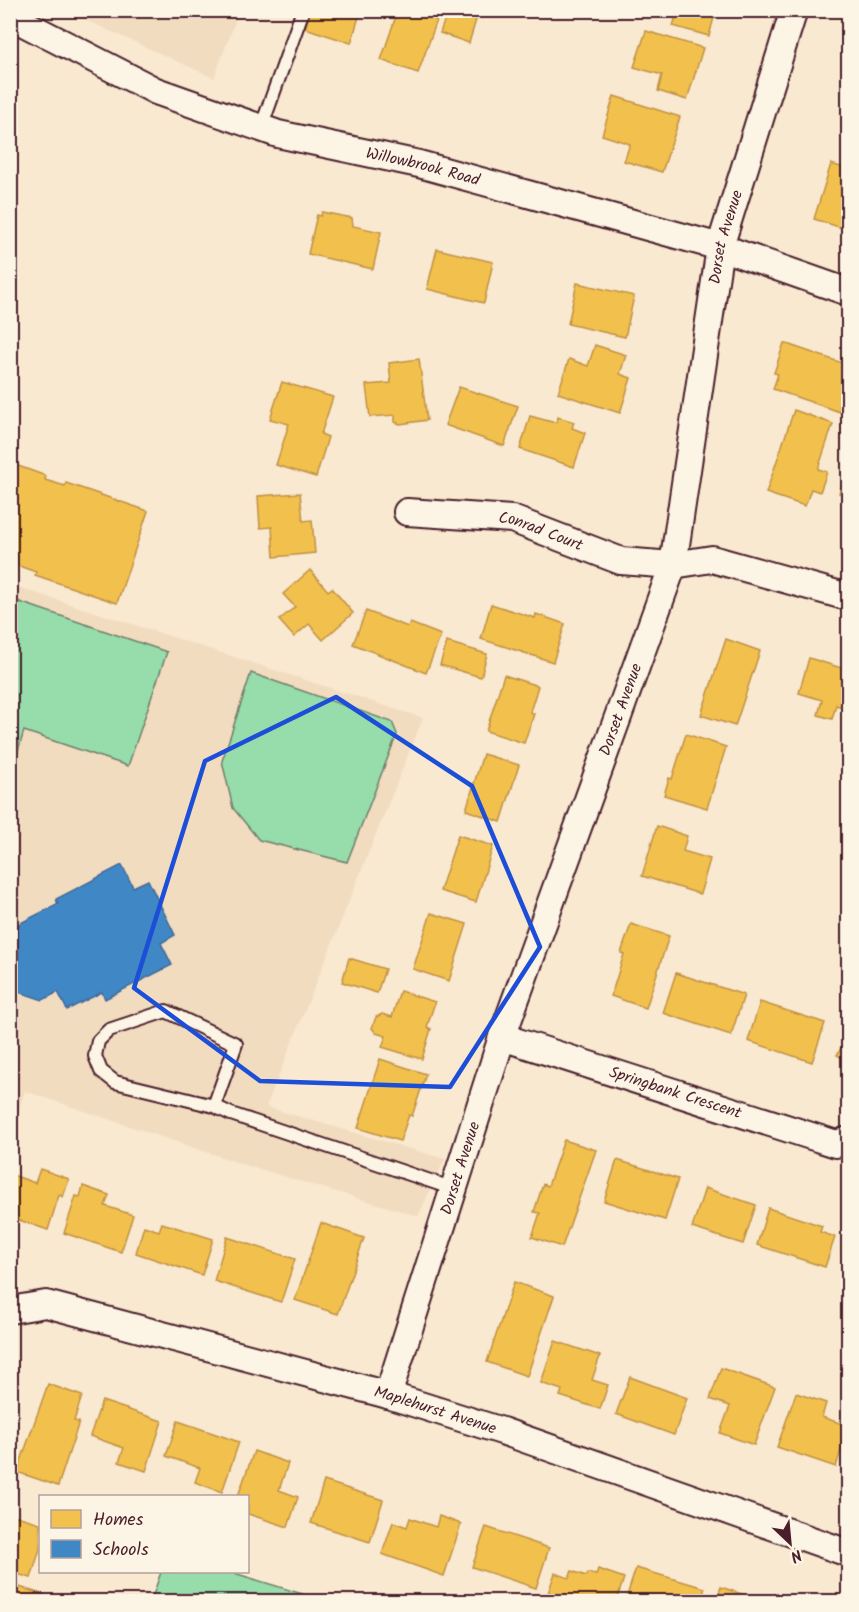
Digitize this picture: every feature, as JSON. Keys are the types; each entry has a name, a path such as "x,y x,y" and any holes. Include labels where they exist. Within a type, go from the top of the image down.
{"street":[{"name":"Dorset Avenue","path":"388,1395 502,1037 673,565 720,247 794,10"},
{"name":"Willowbrook Road","path":"10,16 156,91 278,134 419,164 720,247 849,292"},
{"name":"Conrad Court","path":"407,512 512,519 621,561 673,565"},
{"path":"673,565 712,559 849,597"},
{"name":"Springbank Crescent","path":"502,1037 836,1144 849,1140"},
{"name":"Maplehurst Avenue","path":"10,1310 45,1304 388,1395 502,1431 849,1553"}],"lane":[{"path":"261,128 303,10"},
{"path":"214,1106 236,1044 166,1011 109,1030 98,1041 95,1056 101,1071 115,1082 214,1106 231,1114 454,1189"}],"highlighted area":[{"path":"336,697 472,786 540,947 450,1087 260,1081 134,988 205,761"}],"shaded area":[{"path":"66,11 239,11 214,78"},
{"path":"11,585 423,718 266,1107 445,1159 418,1216 245,1165 25,1091 11,1133"}],"green space":[{"path":"11,599 167,652 128,766 24,731 17,754 11,758"},
{"path":"251,673 392,722 397,734 347,862 259,840 233,808 222,761"},
{"path":"161,1573 234,1573 325,1601 151,1601"}],"building: Homes":[{"path":"311,10 361,10 351,43 305,28"},
{"path":"398,10 411,10 437,20 418,73 381,60"},
{"path":"448,10 479,10 469,43 440,33"},
{"path":"678,10 716,10 709,36 673,26"},
{"path":"646,31 703,48 687,100 658,91 662,75 634,67"},
{"path":"614,96 680,117 662,172 624,161 630,144 602,135"},
{"path":"831,164 848,169 848,230 814,219"},
{"path":"322,212 352,218 353,226 381,232 373,269 308,254 317,215 321,216"},
{"path":"437,249 493,262 484,303 427,289"},
{"path":"577,283 634,296 625,337 568,324"},
{"path":"784,343 848,365 848,388 840,412 773,389 778,374 774,373"},
{"path":"595,345 626,355 620,374 631,378 620,413 558,393 569,359 588,366"},
{"path":"419,359 427,420 400,424 395,422 395,415 370,417 366,385 391,383 389,363"},
{"path":"282,382 333,397 321,434 328,437 316,477 276,465 289,424 270,419"},
{"path":"459,387 518,406 504,446 445,425"},
{"path":"794,410 833,424 818,469 827,472 820,492 811,489 805,506 766,493"},
{"path":"530,416 552,422 557,422 558,417 574,422 572,428 585,433 574,467 520,449"},
{"path":"10,463 46,476 45,480 65,486 66,483 148,511 117,603 35,575 36,572 16,565 15,568 10,566"},
{"path":"848,466 848,497 839,493"},
{"path":"300,493 303,521 312,520 315,553 274,557 272,527 260,528 258,496"},
{"path":"310,570 328,591 332,588 353,613 323,640 309,624 294,637 279,620 295,607 283,594"},
{"path":"491,604 535,618 536,614 565,624 553,662 481,639"},
{"path":"366,611 408,627 410,623 441,635 426,673 353,644"},
{"path":"726,639 760,651 735,726 701,715"},
{"path":"447,642 487,654 481,677 440,665"},
{"path":"809,658 848,670 848,709 836,705 832,719 818,715 822,700 799,693"},
{"path":"504,675 538,686 530,712 534,714 524,743 486,731"},
{"path":"686,734 726,747 707,808 664,795 669,778 672,779"},
{"path":"483,754 519,765 501,822 466,810"},
{"path":"657,826 687,836 683,851 710,859 700,894 642,876"},
{"path":"458,835 493,846 476,902 440,891"},
{"path":"431,913 467,924 449,981 413,969"},
{"path":"631,924 669,936 646,1008 611,996 624,954 621,953"},
{"path":"349,958 385,969 377,993 342,982"},
{"path":"676,973 744,995 731,1035 663,1013"},
{"path":"400,991 435,1002 427,1027 431,1029 422,1059 382,1047 386,1036 376,1033 372,1028 376,1017 382,1014 392,1017"},
{"path":"760,1002 825,1023 812,1062 748,1041"},
{"path":"848,1036 848,1061 837,1055"},
{"path":"380,1059 426,1074 412,1116 409,1115 400,1141 358,1128"},
{"path":"564,1140 596,1150 562,1247 532,1237 540,1213 534,1212 543,1184 548,1186"},
{"path":"617,1160 678,1179 665,1220 604,1201"},
{"path":"40,1169 69,1179 63,1197 59,1195 48,1230 10,1217 10,1174 35,1183"},
{"path":"83,1186 109,1195 105,1206 133,1215 121,1252 64,1233 76,1196 80,1197"},
{"path":"705,1188 756,1205 743,1244 692,1228"},
{"path":"768,1208 822,1226 820,1232 835,1237 825,1267 757,1245"},
{"path":"162,1223 213,1239 202,1275 136,1253 144,1226 159,1231"},
{"path":"321,1223 364,1238 338,1314 295,1300"},
{"path":"227,1237 295,1259 281,1302 214,1281"},
{"path":"514,1282 554,1296 527,1376 487,1362"},
{"path":"555,1341 600,1356 592,1380 608,1385 600,1409 560,1396 562,1390 541,1383"},
{"path":"721,1368 775,1387 754,1445 720,1433 730,1406 710,1399"},
{"path":"630,1377 687,1398 674,1435 616,1414"},
{"path":"48,1384 82,1396 74,1421 79,1422 58,1486 17,1472"},
{"path":"796,1393 826,1403 822,1417 848,1426 836,1467 777,1447"},
{"path":"102,1401 162,1421 146,1471 119,1462 124,1448 90,1436"},
{"path":"178,1421 239,1442 222,1492 195,1482 200,1468 166,1456"},
{"path":"254,1451 288,1463 279,1490 298,1497 288,1527 249,1514 249,1495 238,1495"},
{"path":"324,1481 383,1500 370,1542 311,1523"},
{"path":"10,1514 39,1523 39,1552 31,1578 10,1572"},
{"path":"439,1516 461,1524 444,1576 382,1554 393,1522 407,1527 410,1518 436,1527"},
{"path":"486,1527 549,1548 536,1588 472,1567"},
{"path":"636,1568 705,1588 700,1602 625,1602"},
{"path":"598,1569 624,1578 616,1602 545,1602 555,1573 569,1578 572,1571 586,1576 588,1573 596,1575"},
{"path":"10,1584 57,1599 56,1602 10,1602"},
{"path":"721,1587 753,1598 752,1602 716,1602"}],"building: Schools":[{"path":"122,865 133,887 148,880 175,935 161,943 172,965 105,999 102,992 67,1010 58,992 43,1000 10,989 10,920 15,926 58,904 56,899"}]}
